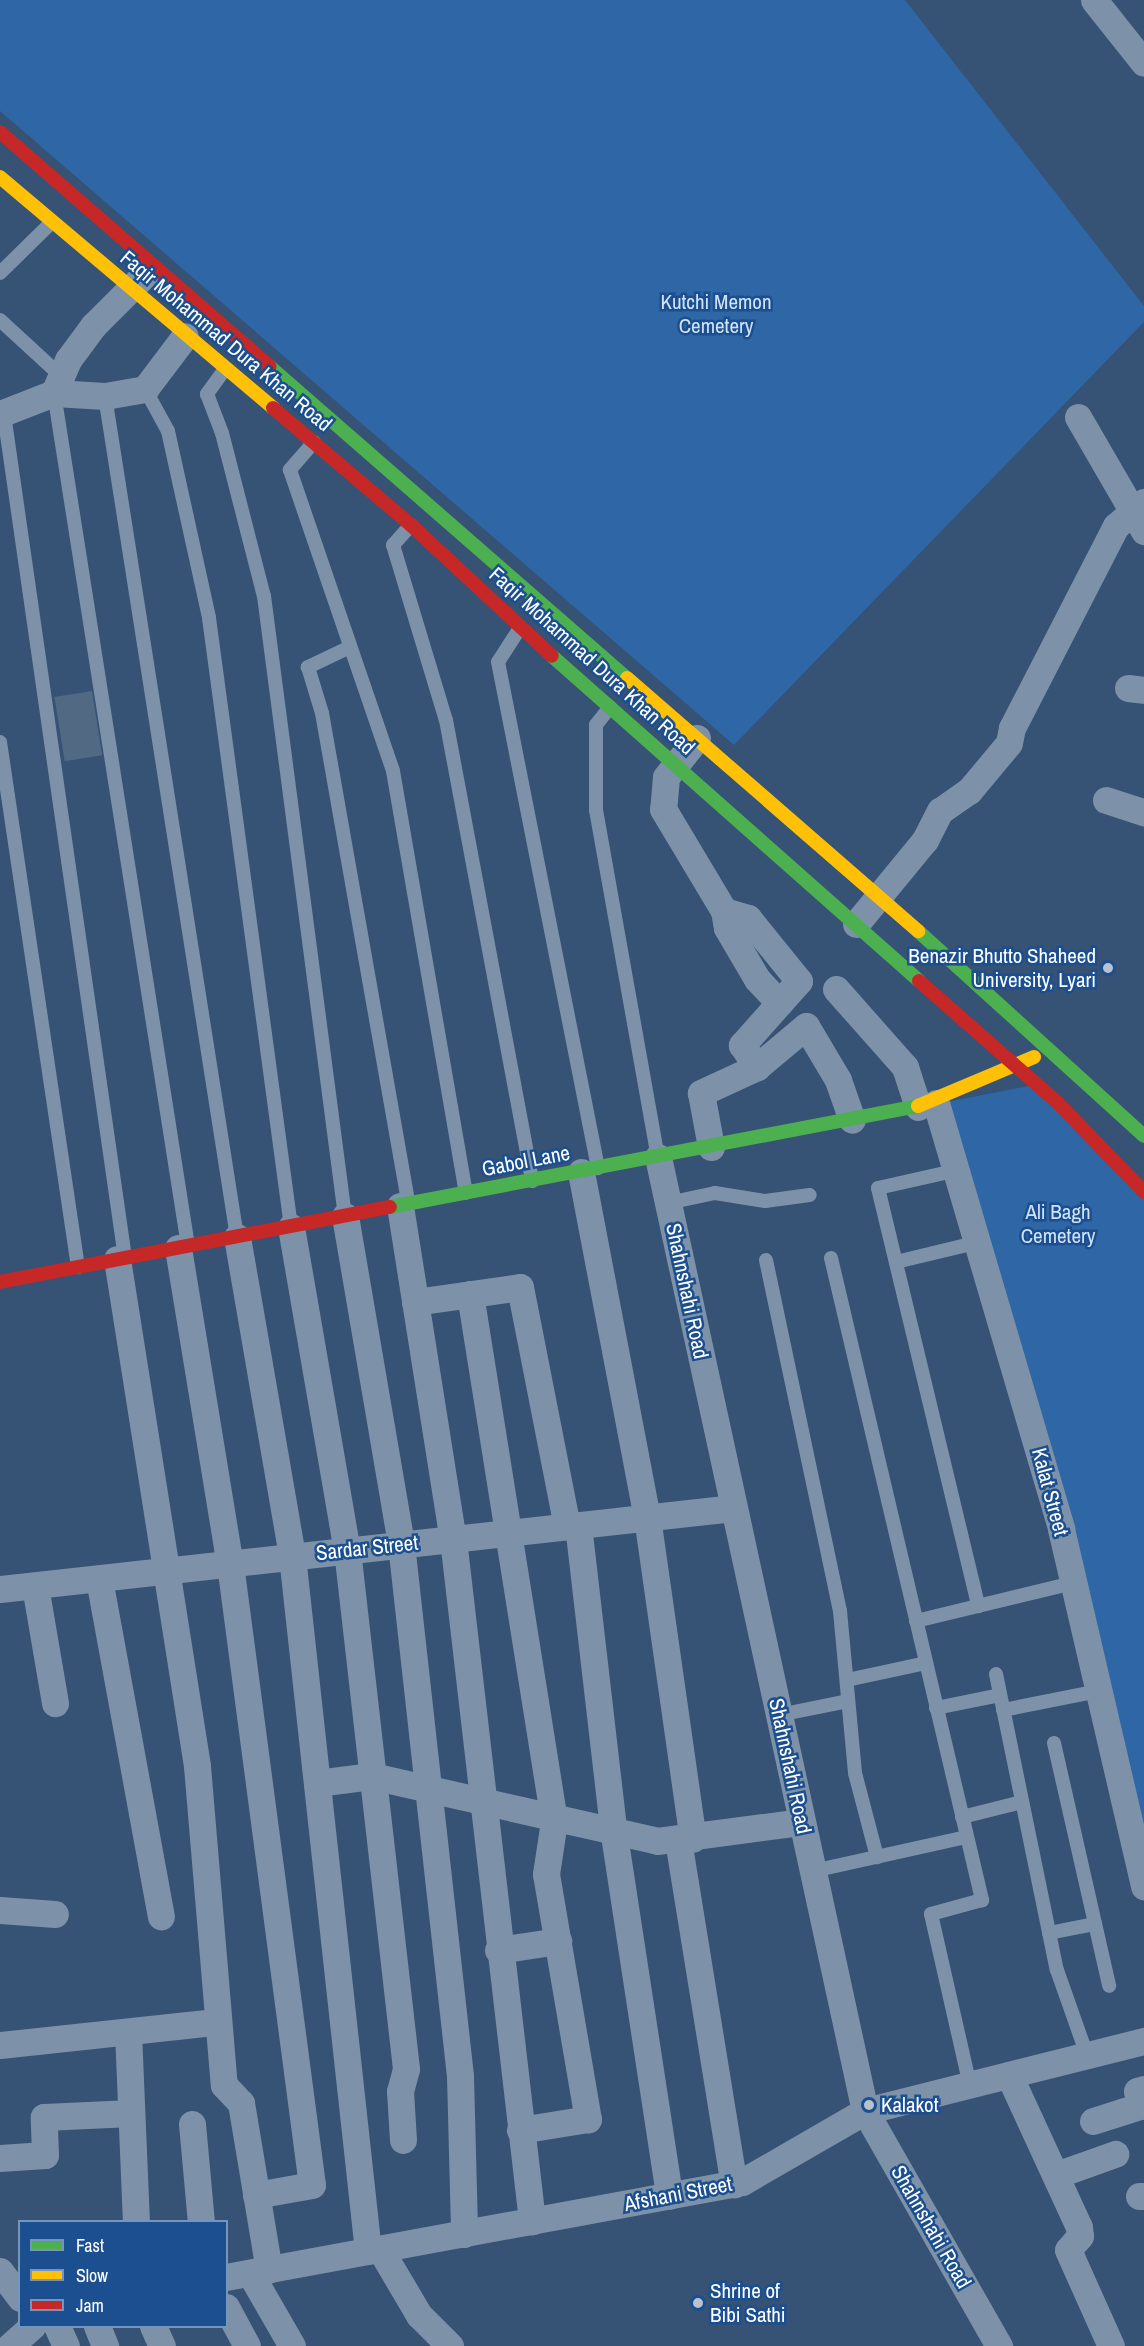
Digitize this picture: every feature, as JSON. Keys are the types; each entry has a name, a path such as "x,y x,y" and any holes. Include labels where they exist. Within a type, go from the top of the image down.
{"main road":[{"name":"Faqir Mohammad Dura Khan Road","path":"0,132 879,897 1144,1136"},
{"name":"Faqir Mohammad Dura Khan Road","path":"0,177 51,223 411,525 520,628 611,706 1017,1068 1144,1192"},
{"name":"Gabol Lane","path":"0,1282 927,1105 1017,1068 1048,1047"}],"street":[{"path":"1094,0 1144,63"},
{"path":"2,414 57,385 93,326 131,290 154,264"},
{"path":"57,385 105,396 145,389 185,336"},
{"path":"856,924 925,840 934,818 969,790 1009,743 1012,728 1116,526 1139,515 1078,417"},
{"path":"697,738 674,762 663,809 724,911 748,918 799,981 742,1046 757,1067"},
{"path":"1106,800 1144,812"},
{"name":"Kalat Street","path":"837,989 905,1067 927,1105 958,1170 1073,1583 1143,1880"},
{"path":"711,1148 700,1093 757,1067 806,1026 838,1080 852,1120"},
{"name":"Shahnshahi Road","path":"658,1157 865,2111 996,2345"},
{"path":"590,1170 647,1517 686,1839 734,2184"},
{"path":"405,1205 415,1302 453,1539 480,1801 532,2221"},
{"path":"345,1216 401,1544 426,1789 460,2076 464,2234"},
{"path":"291,1227 347,1550 406,2069 400,2091 403,2140"},
{"path":"237,1237 292,1556 317,1783 374,2250 419,2315 450,2346"},
{"path":"183,1247 230,1564 312,2185 256,2195"},
{"path":"121,1259 165,1571 197,1766 216,2022 224,2085 241,2103 256,2195 249,2273 292,2346"},
{"path":"415,1302 520,1287 573,1526 614,1835 669,2196"},
{"path":"470,1294 512,1532 554,1821 546,1874 588,2119 520,2130"},
{"name":"Sardar Street","path":"0,1588 35,1586 734,1508"},
{"path":"99,1579 161,1916"},
{"path":"35,1586 55,1704"},
{"path":"317,1783 372,1776 614,1835 686,1839 802,1822"},
{"path":"0,1910 55,1914"},
{"path":"498,1950 558,1941"},
{"path":"0,2045 216,2022"},
{"path":"128,2032 136,2220"},
{"name":"Afshani Street","path":"249,2273 734,2184 865,2111 1144,2041"},
{"path":"1009,2075 1079,2227 1080,2236 1068,2250 1111,2346"},
{"path":"1093,2121 1140,2106 1137,2091 1144,2089"},
{"path":"0,2157 45,2155 44,2117 131,2113"},
{"path":"192,2124 201,2220"},
{"path":"1056,2175 1115,2154"},
{"path":"0,2271 18,2295"},
{"path":"228,2311 247,2346"},
{"path":"10,2346 30,2328"},
{"path":"58,2328 66,2346"},
{"path":"98,2328 105,2346"},
{"path":"154,2328 162,2346"}],"lane":[{"path":"0,273 51,223"},
{"path":"0,320 57,385 183,1247"},
{"path":"225,369 207,394 222,433 264,596 345,1216"},
{"path":"145,389 168,431 209,618 291,1227"},
{"path":"105,396 237,1237"},
{"path":"2,414 121,1259"},
{"path":"314,442 290,470 393,771 466,1193"},
{"path":"411,525 393,545 446,720 532,1181"},
{"path":"520,628 498,662 590,1170"},
{"path":"350,647 308,667 322,712 405,1205"},
{"path":"611,706 596,725 596,810 658,1157"},
{"path":"0,742 78,1267"},
{"path":"958,1170 878,1188 978,1606"},
{"path":"668,1203 715,1193 765,1201 810,1195"},
{"path":"896,1262 979,1242"},
{"path":"831,1258 982,1900 931,1914 970,2085"},
{"path":"766,1260 840,1611 855,1773 877,1857"},
{"path":"916,1621 1073,1583"},
{"path":"847,1680 926,1663"},
{"path":"996,1674 1049,1933 1086,2055"},
{"path":"1003,1710 1099,1691"},
{"path":"936,1708 1000,1695"},
{"path":"779,1715 849,1701"},
{"path":"1054,1743 1109,1986"},
{"path":"962,1817 1022,1802"},
{"path":"813,1871 966,1837"},
{"path":"1049,1933 1095,1924"}],"green space":[{"name":"Kutchi Memon Cemetery","path":"0,0 905,0 1144,306 1144,322 734,745 0,111"},
{"name":"Ali Bagh Cemetery","path":"1039,1084 1144,1187 1144,1876 937,1104"}],"building":[{"path":"92,691 102,755 65,761 54,697"}],"traffic: fast":[{"path":"269,366 627,678"},
{"path":"552,656 919,981"},
{"path":"918,931 1144,1136"},
{"path":"390,1207 918,1106"}],"traffic: slow":[{"path":"0,177 273,408"},
{"path":"627,678 918,931"},
{"path":"918,1106 1034,1057"}],"traffic: jam":[{"path":"0,132 269,366"},
{"path":"273,408 411,525 552,656"},
{"path":"919,981 1058,1103 1144,1192"},
{"path":"0,1282 390,1207"}],"place":[{"name":"Benazir Bhutto Shaheed University, Lyari","path":"1108,968"},
{"name":"Kalakot","path":"869,2105"},
{"name":"Shrine of Bibi Sathi","path":"698,2303"}]}
